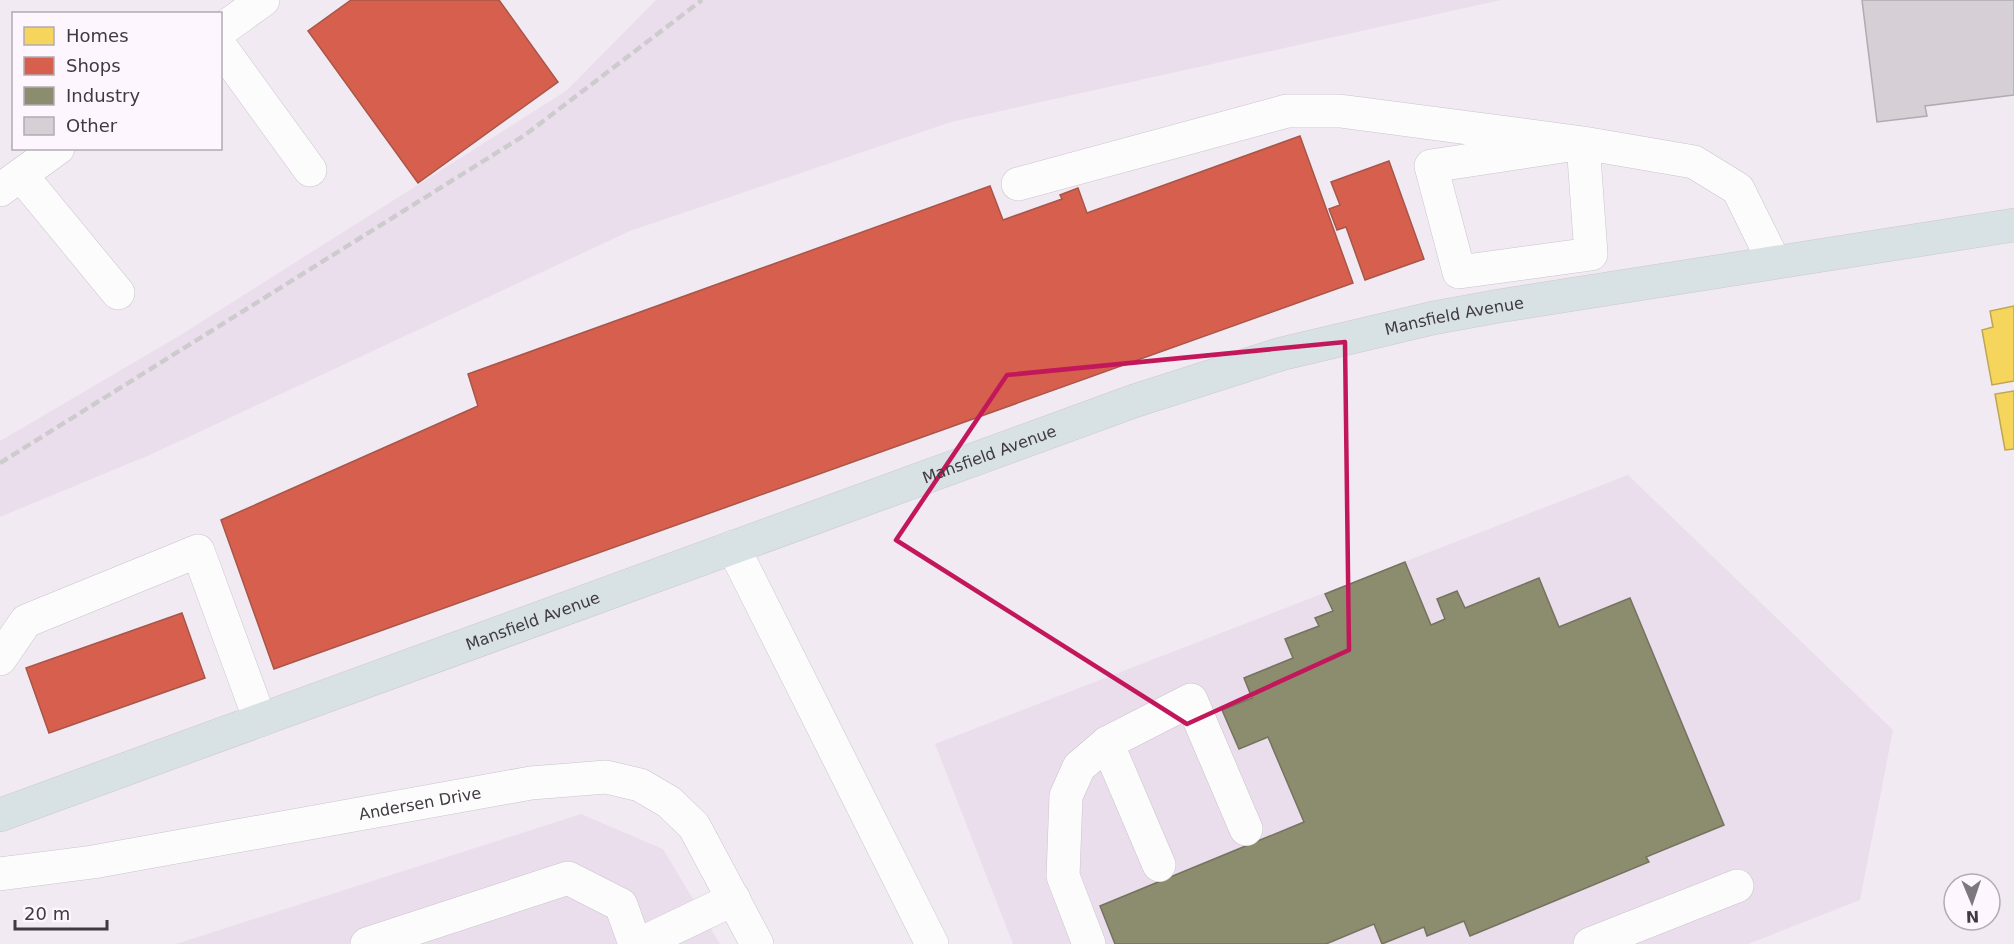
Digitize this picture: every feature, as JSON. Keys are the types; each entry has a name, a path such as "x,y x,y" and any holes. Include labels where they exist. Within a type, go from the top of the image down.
{"main road":[{"name":"Mansfield Avenue","path":"0,815 1054,429 1281,354 1432,318 2014,225"}],"street":[{"path":"222,30 263,0"},
{"path":"222,49 310,170"},
{"path":"1018,184 1287,111 1341,111 1582,143 1694,162 1738,189 1774,262"},
{"path":"1582,143 1591,254 1460,272 1431,166 1582,143"},
{"path":"55,150 11,182 117,294"},
{"path":"733,547 932,944"},
{"path":"0,660 26,621 198,551 260,720"},
{"path":"1089,944 1063,876 1066,796 1079,767 1107,743 1191,700 1246,829"},
{"path":"1107,743 1159,865"},
{"name":"Andersen Drive","path":"0,874 93,862 531,783 606,777 640,785 669,802 693,826 757,944"},
{"path":"367,944 568,878 621,905 637,944 734,899"},
{"path":"1590,944 1737,886"}],"highlighted area":[{"path":"1345,342 1349,650 1187,724 896,540 1007,375"}],"shaded area":[{"path":"656,0 1501,0 951,122 630,231 152,454 0,517 0,441 179,336 566,91"},
{"path":"1628,475 1893,730 1860,900 1748,944 1013,944 935,744"},
{"path":"581,814 663,849 720,944 176,944"}],"building: Homes":[{"path":"2014,306 2014,381 1992,385 1982,330 1993,327 1990,311"},
{"path":"2014,391 2014,449 2005,450 1995,394"}],"building: Shops":[{"path":"351,0 499,0 558,82 418,183 308,31"},
{"path":"1300,136 1353,283 274,669 221,520 478,406 468,374 990,186 1003,220 1062,199 1060,195 1078,188 1087,213"},
{"path":"1389,161 1424,259 1365,280 1346,227 1337,230 1329,209 1340,205 1331,182"},
{"path":"182,613 205,678 49,733 26,668"}],"building: Industry":[{"path":"1405,562 1431,625 1445,619 1437,599 1457,591 1465,608 1539,578 1559,627 1630,598 1724,825 1646,857 1649,862 1470,936 1464,921 1427,936 1424,927 1382,944 1374,924 1326,944 1115,944 1100,906 1304,822 1268,737 1239,749 1222,710 1252,698 1244,678 1293,658 1285,639 1319,626 1315,618 1333,611 1325,594"}],"building: Other":[{"path":"1862,0 2014,0 2014,95 1925,106 1927,116 1877,122"}],"railway":[{"path":"0,463 525,135 702,0"}]}
